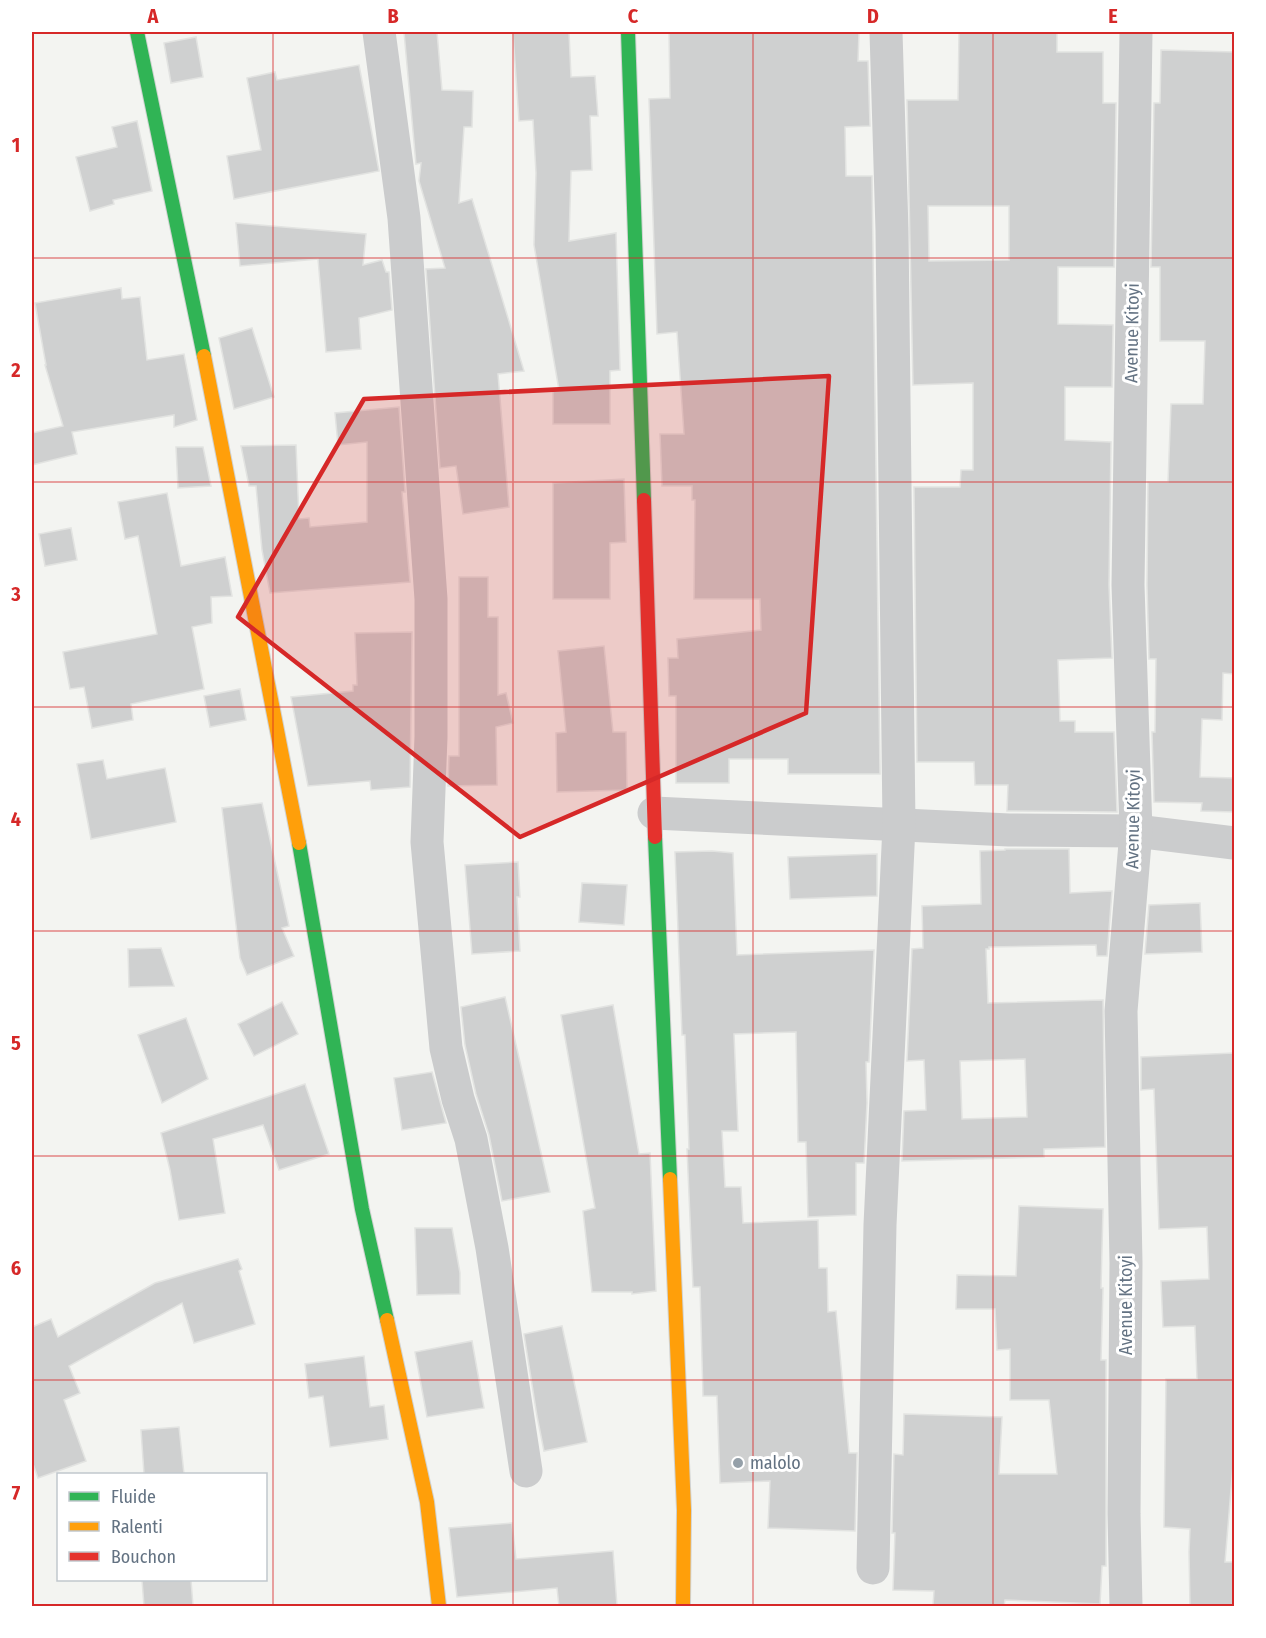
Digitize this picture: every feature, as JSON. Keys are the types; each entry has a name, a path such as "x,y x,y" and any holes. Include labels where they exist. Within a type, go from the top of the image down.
{"street":[{"path":"138,32 278,729 362,1209 427,1502 439,1606"},
{"path":"379,32 404,218 431,599 431,737 427,842 445,1036 458,1099 471,1139 492,1248 526,1471"},
{"path":"628,32 654,813 684,1510 683,1606"},
{"path":"873,1568 880,1225 899,826 892,230 886,32"},
{"name":"Avenue Kitoyi","path":"1126,1606 1124,1502 1126,1263 1121,1011 1137,831 1128,585 1136,32"},
{"path":"654,813 899,826 1137,831 1234,843"}],"highlighted area":[{"path":"829,376 806,713 520,837 238,617 364,399"}],"building":[{"path":"404,32 437,32 442,90 473,91 472,127 464,127 459,203 472,199 524,371 498,374 509,507 463,514 456,466 440,468 426,269 445,268 419,181 421,163 416,164"},
{"path":"569,32 571,77 595,76 598,116 590,116 592,170 571,171 569,241 616,233 620,370 610,371 610,424 553,424 553,391 559,390 534,245 536,173 533,120 519,121 513,33"},
{"path":"669,32 859,32 858,61 868,61 870,126 845,127 846,176 872,176 880,774 788,774 788,759 729,759 729,783 676,783 676,696 669,696 668,658 678,658 677,639 761,630 760,599 694,599 695,500 692,500 692,486 662,486 660,434 684,434 677,332 657,334 649,99 670,98"},
{"path":"959,32 1057,32 1057,52 1103,52 1103,103 1116,103 1114,267 1058,267 1058,324 1113,325 1112,387 1065,387 1065,440 1111,442 1109,585 1112,658 1058,660 1060,721 1075,721 1075,732 1114,732 1117,812 1007,811 1008,785 975,785 974,762 917,762 914,487 960,487 961,470 973,470 973,383 913,385 907,100 958,100","holes":["928,206 1009,206 1009,260 929,261"]},
{"path":"196,37 203,77 171,83 164,43"},
{"path":"1161,50 1234,52 1234,674 1223,673 1222,720 1202,719 1200,777 1234,778 1234,812 1201,811 1202,803 1154,802 1152,732 1155,732 1156,659 1149,659 1148,482 1168,482 1171,404 1203,404 1205,341 1160,341 1160,267 1151,267 1154,103 1160,103"},
{"path":"359,65 379,171 234,199 227,156 261,150 247,78 275,72 277,80"},
{"path":"137,121 152,191 113,200 114,204 90,211 76,157 117,147 112,127"},
{"path":"236,223 366,234 363,265 382,260 386,272 389,272 392,310 359,318 361,349 326,352 318,259 240,266"},
{"path":"121,288 122,299 140,297 147,360 184,354 197,420 174,427 174,415 72,432 77,454 32,465 32,433 63,426 45,365 35,303"},
{"path":"252,328 274,397 234,409 219,338"},
{"path":"399,407 405,492 402,492 410,582 270,593 262,550 256,486 249,486 241,446 296,445 299,519 309,518 310,527 367,522 367,442 338,445 335,413"},
{"path":"176,447 203,447 211,486 178,488"},
{"path":"624,479 626,542 610,543 610,599 553,599 553,483"},
{"path":"167,493 181,566 225,557 232,596 211,597 212,623 192,627 204,689 131,704 133,720 92,728 84,687 70,689 63,652 157,634 138,536 125,539 118,502"},
{"path":"71,528 77,560 45,566 39,534"},
{"path":"459,577 488,577 488,617 498,617 498,695 506,693 513,723 496,727 497,785 448,786 449,756 459,756"},
{"path":"412,632 410,787 371,790 370,781 308,786 291,697 353,691 353,685 357,685 355,633"},
{"path":"604,646 613,732 626,732 627,790 557,792 556,733 566,732 558,651"},
{"path":"240,689 246,720 210,727 204,696"},
{"path":"103,760 107,779 165,768 176,822 91,839 77,764"},
{"path":"262,803 289,926 282,928 294,956 247,975 240,958 222,808"},
{"path":"1069,849 1070,893 1112,891 1107,956 1097,956 1096,945 989,947 986,949 988,1003 1103,1000 1105,1147 1044,1149 1044,1157 902,1161 904,1111 926,1110 924,1060 907,1061 912,949 923,948 922,906 981,904 980,851","holes":["1025,1059 1027,1117 962,1119 960,1061"]},
{"path":"675,852 733,853 737,955 874,950 869,1062 866,1062 867,1103 864,1163 856,1163 856,1215 808,1217 806,1142 798,1142 796,1032 734,1034 738,1131 722,1131 725,1187 741,1187 743,1223 818,1220 819,1268 827,1268 828,1312 836,1311 849,1453 857,1453 855,1531 768,1528 770,1481 720,1483 717,1396 703,1396 700,1287 693,1287 685,1035 682,1035"},
{"path":"877,854 877,896 790,899 788,857"},
{"path":"518,862 520,951 472,954 465,865"},
{"path":"582,883 627,885 624,925 579,922"},
{"path":"1200,903 1202,952 1145,954 1149,905"},
{"path":"161,948 174,986 129,987 128,949"},
{"path":"505,997 550,1192 502,1201 489,1135 476,1094 465,1045 461,1007"},
{"path":"282,1002 298,1034 254,1056 238,1024"},
{"path":"613,1005 639,1154 650,1153 656,1291 632,1294 632,1292 592,1292 583,1211 595,1208 561,1015"},
{"path":"186,1018 208,1079 162,1103 138,1035"},
{"path":"1234,1053 1234,1453 1225,1562 1234,1562 1234,1606 1190,1606 1190,1529 1164,1527 1166,1379 1197,1379 1195,1326 1163,1327 1161,1281 1209,1279 1207,1227 1159,1229 1154,1089 1141,1090 1141,1057"},
{"path":"432,1072 446,1123 402,1130 394,1078"},
{"path":"305,1084 329,1154 279,1170 263,1125 213,1139 225,1213 179,1220 161,1133"},
{"path":"1019,1206 1103,1209 1101,1360 1106,1360 1106,1566 1102,1566 1100,1604 1005,1600 1004,1606 933,1606 934,1591 893,1590 894,1454 903,1455 904,1414 1002,1417 999,1474 1057,1474 1049,1400 1010,1400 1010,1349 997,1350 995,1309 956,1309 957,1275 1016,1276"},
{"path":"415,1228 452,1228 460,1273 460,1294 417,1295"},
{"path":"238,1259 242,1269 239,1271 255,1324 194,1343 182,1303 69,1366 80,1393 64,1400 86,1461 38,1478 32,1461 32,1327 51,1319 58,1337 155,1283"},
{"path":"562,1326 587,1442 544,1451 524,1334"},
{"path":"472,1341 484,1408 427,1417 415,1352"},
{"path":"364,1356 370,1407 384,1405 388,1439 330,1447 323,1396 309,1398 305,1364"},
{"path":"179,1427 184,1473 144,1473 141,1430"},
{"path":"512,1523 516,1559 613,1551 617,1606 559,1606 557,1588 457,1597 449,1528"},
{"path":"142,1581 191,1581 193,1606 144,1606"}],"traffic: fast":[{"path":"137,32 204,356"},
{"path":"628,32 644,500"},
{"path":"655,837 670,1179"},
{"path":"299,843 362,1209 387,1320"}],"traffic: slow":[{"path":"204,356 299,843"},
{"path":"670,1179 684,1510 683,1606"},
{"path":"387,1320 427,1502 439,1606"}],"traffic: jam":[{"path":"644,500 655,837"}],"place":[{"name":"malolo","path":"738,1463"}]}
